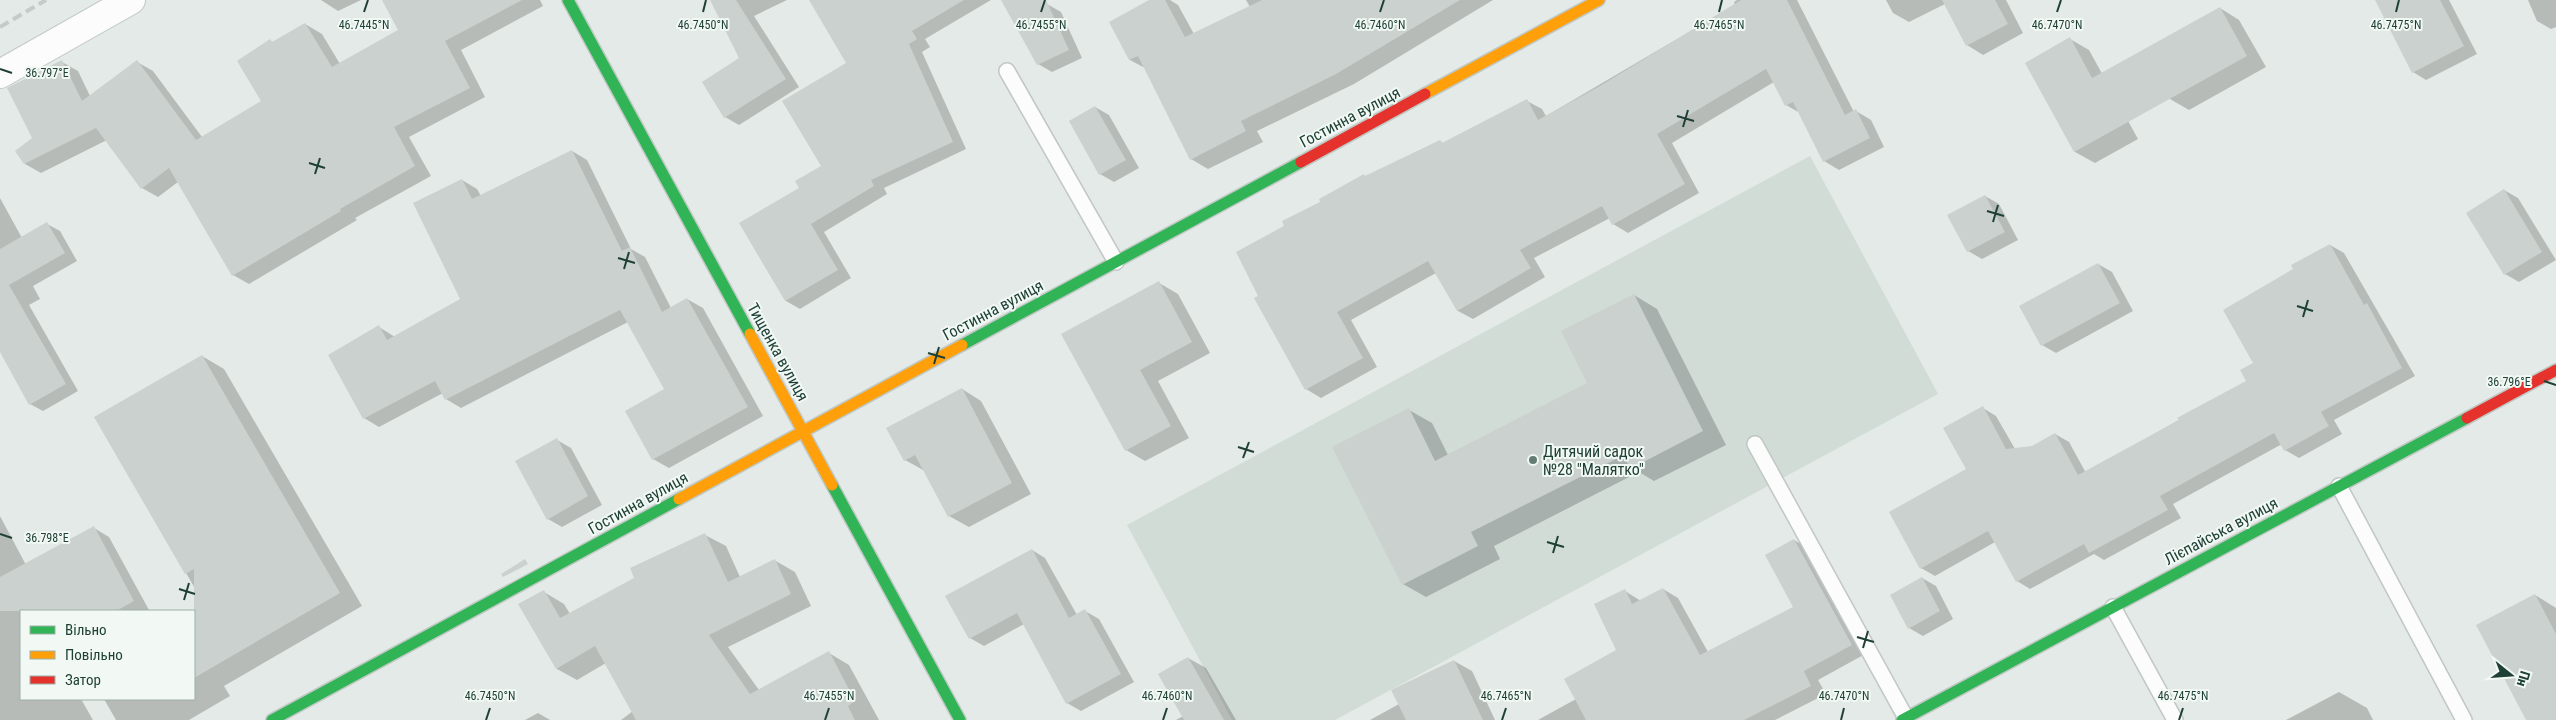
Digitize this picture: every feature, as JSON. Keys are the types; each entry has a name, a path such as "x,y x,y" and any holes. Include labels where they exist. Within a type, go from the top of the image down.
{"street":[{"path":"0,74 131,0"},
{"name":"Тищенка вулиця","path":"568,0 960,720"},
{"name":"Гостинна вулиця","path":"272,720 1599,0"},
{"name":"Лієпайська вулиця","path":"1904,719 2556,370"}],"lane":[{"path":"1007,71 1116,262"},
{"path":"1755,444 1904,719"},
{"path":"2339,486 2464,720"},
{"path":"2113,607 2175,720"}],"shaded area":[{"name":"Дитячий садок №28 \"Малятко\"","path":"1810,156 1938,394 1335,720 1232,720 1127,525"}],"building":[{"path":"382,0 522,0 445,41 470,88 394,127 415,166 340,209 341,211 232,276 169,168 141,189 96,128 24,164 15,151 32,138 7,88 62,60 82,101 137,60 196,140 261,101 237,61 270,39 272,42 305,23 332,67 398,30"},
{"path":"710,0 736,0 786,79 724,118 702,82 739,58"},
{"path":"809,0 964,0 912,31 917,39 909,44 953,142 871,180 874,186 811,224 838,270 785,301 739,223 799,188 795,181 821,166 782,101 846,63"},
{"path":"1001,0 1046,0 1069,50 1037,65"},
{"path":"1149,0 1165,0 1185,37 1262,0 1460,0 1336,74 1241,121 1246,131 1190,160 1138,56 1129,60 1109,22"},
{"path":"1741,0 1787,0 1845,115 1856,109 1870,138 1823,162 1793,102 1785,106 1766,69 1657,134 1685,184 1612,225 1602,206 1520,250 1531,268 1457,311 1428,261 1337,312 1363,358 1305,390 1254,298 1258,296 1236,252 1284,226 1282,221 1320,202 1319,199 1364,174 1365,176 1440,140 1442,143 1527,99 1538,120 1600,86"},
{"path":"1942,0 1995,0 2008,24 1966,46"},
{"path":"2375,0 2440,0 2464,46 2412,73"},
{"path":"2220,7 2247,56 2074,152 2025,63 2070,37 2092,78"},
{"path":"1095,106 1126,160 1099,175 1069,121"},
{"path":"572,150 622,251 630,247 662,312 687,298 748,407 652,460 625,411 664,389 620,310 445,400 435,381 363,419 328,355 379,325 387,340 460,299 413,203 462,179 472,199"},
{"path":"2504,189 2542,252 2504,275 2466,213"},
{"path":"1985,195 2005,232 1967,252 1947,215"},
{"path":"47,222 65,253 9,285 66,384 29,405 0,352 0,249"},
{"path":"2330,244 2364,305 2367,303 2402,368 2321,412 2329,426 2284,451 2274,433 2160,496 2168,510 2089,553 2084,544 2016,582 1988,531 1920,569 1889,512 1966,469 1943,428 1983,406 2006,449 2032,446 2055,433 2078,475 2246,381 2240,370 2253,363 2223,310 2293,269 2291,265"},
{"path":"2098,263 2120,303 2041,346 2019,306"},
{"path":"1159,281 1192,342 1140,370 1171,426 1125,451 1061,334"},
{"path":"1634,294 1703,431 1630,469 1624,455 1471,532 1478,546 1402,585 1332,447 1409,408 1435,461 1587,383 1561,331"},
{"path":"202,355 340,593 195,677 194,569 185,574 94,417"},
{"path":"962,388 1012,483 948,517 915,455 904,461 886,428"},
{"path":"557,438 588,496 547,520 515,461"},
{"path":"94,526 134,601 118,610 0,611 0,577"},
{"path":"705,533 728,582 775,559 791,594 709,635 750,694 829,651 855,701 848,706 855,720 636,720 595,646 556,669 518,604 544,590 560,618 634,578 630,568"},
{"path":"1794,539 1852,645 1804,671 1811,686 1744,720 1586,720 1564,679 1616,650 1594,604 1625,589 1632,604 1663,588 1700,655 1793,607 1765,555"},
{"path":"1032,549 1069,618 1085,609 1121,674 1066,704 1017,613 969,639 945,596"},
{"path":"525,559 528,564 503,577 501,574"},
{"path":"1922,577 1940,611 1908,629 1890,595"},
{"path":"2535,594 2556,634 2556,720 2526,720 2476,625"},
{"path":"1188,657 1224,720 1184,720 1158,674"},
{"path":"1454,660 1483,720 1406,720 1391,690"}],"railway":[{"path":"0,27 46,0"}],"traffic: fast":[{"path":"568,0 750,334"},
{"path":"962,345 1301,162"},
{"path":"1902,720 2467,418"},
{"path":"832,485 960,720"},
{"path":"272,720 679,499"}],"traffic: slow":[{"path":"1425,94 1599,0"},
{"path":"750,334 832,485"},
{"path":"679,499 962,345"}],"traffic: jam":[{"path":"1301,162 1425,94"},
{"path":"2467,418 2556,370"}],"place":[{"name":"Дитячий садок №28 \"Малятко\"","path":"1533,460"}]}
